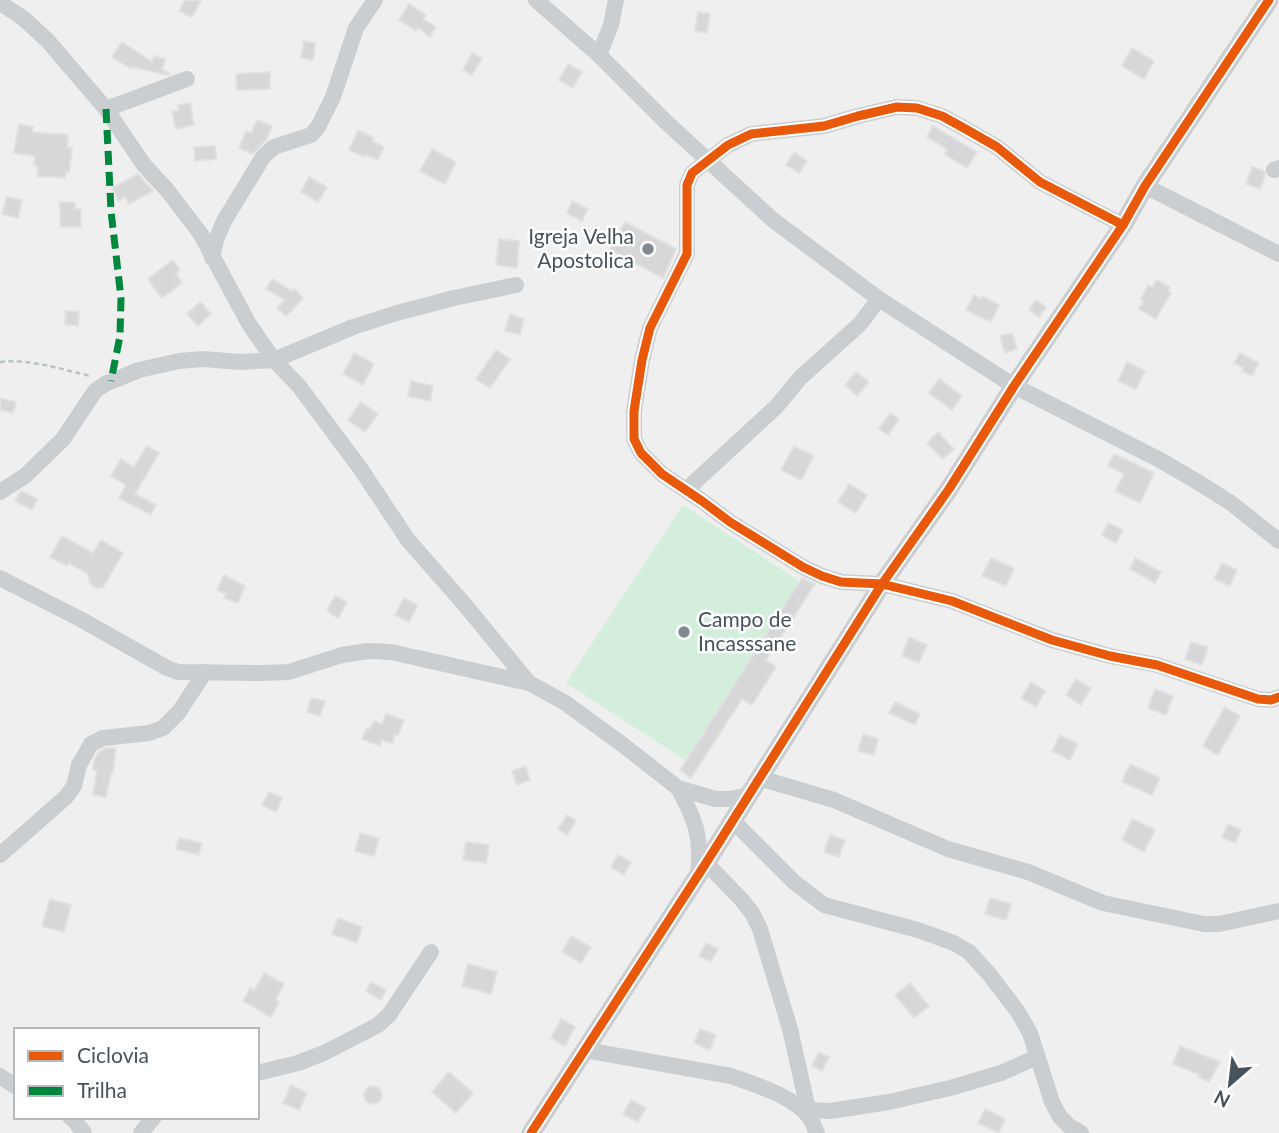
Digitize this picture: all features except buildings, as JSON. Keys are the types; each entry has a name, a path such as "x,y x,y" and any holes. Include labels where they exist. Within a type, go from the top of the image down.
{"street":[{"path":"212,258 216,240 225,221 263,157 274,147 311,135 318,127 333,97 356,28 375,0"},
{"path":"536,0 773,220 879,299 1014,386 1160,460 1231,503 1279,541"},
{"path":"598,55 611,25 616,0"},
{"path":"531,1133 882,584 949,489 1269,0"},
{"path":"0,3 23,18 48,41 106,109 144,165 200,233 249,324 274,360 299,386 360,468 408,540 529,683"},
{"path":"106,109 187,79"},
{"path":"1123,225 1040,182 997,147 962,127 942,116 917,108 897,107 824,126 751,134 728,145 692,173 687,185 687,254 650,328 634,411 634,439 641,453 662,474 730,522 822,576 841,582 882,584 952,601 1052,640 1157,666 1258,699 1271,700 1279,697"},
{"path":"1145,186 1279,254"},
{"path":"0,492 25,475 63,439 95,391 111,381 139,370 180,361 274,360 341,331 386,316 516,285"},
{"path":"686,490 777,406 800,378 860,324 879,299"},
{"path":"0,578 178,672 289,672 342,655 368,651 391,652 529,683 564,702 678,788 715,799 747,796"},
{"path":"0,855 66,797 74,786 79,765 91,744 103,738 149,733 163,727 179,712 205,673"},
{"path":"759,778 834,800 948,849 1028,872 1102,903 1203,924 1219,924 1279,911"},
{"path":"678,788 696,826 702,869 742,900 760,929 790,1029 811,1120"},
{"path":"732,820 794,882 824,905 918,930 954,943 969,952 1018,1012 1030,1033 1052,1102 1067,1133"},
{"path":"259,1073 298,1063 324,1053 379,1025 389,1015 431,952"},
{"path":"585,1050 731,1076 772,1091 799,1108 811,1120"},
{"path":"811,1120 830,1111 889,1102 950,1088 1002,1073 1037,1057"},
{"path":"1060,1117 1081,1133"},
{"path":"73,1119 84,1133"},
{"path":"141,1133 152,1119"}],"path":[{"path":"0,362 9,360 35,364 111,381"}],"green space":[{"name":"Campo de Incasssane","path":"683,505 801,582 685,760 566,683"}],"marked path":[{"path":"106,109 111,211 121,298 120,336 111,381"}],"cycle path":[{"path":"531,1133 882,584 949,489 1269,0"},
{"path":"1123,225 1040,182 997,147 962,127 942,116 917,108 897,107 824,126 751,134 728,145 692,173 687,185 687,254 650,328 634,411 634,439 641,453 662,474 730,522 822,576 841,582 882,584 952,601 1052,640 1110,656 1157,665 1258,699 1271,700 1279,697"}],"place":[{"name":"Igreja Velha Apostolica","path":"648,249"},
{"name":"Campo de Incasssane","path":"684,632"}]}
